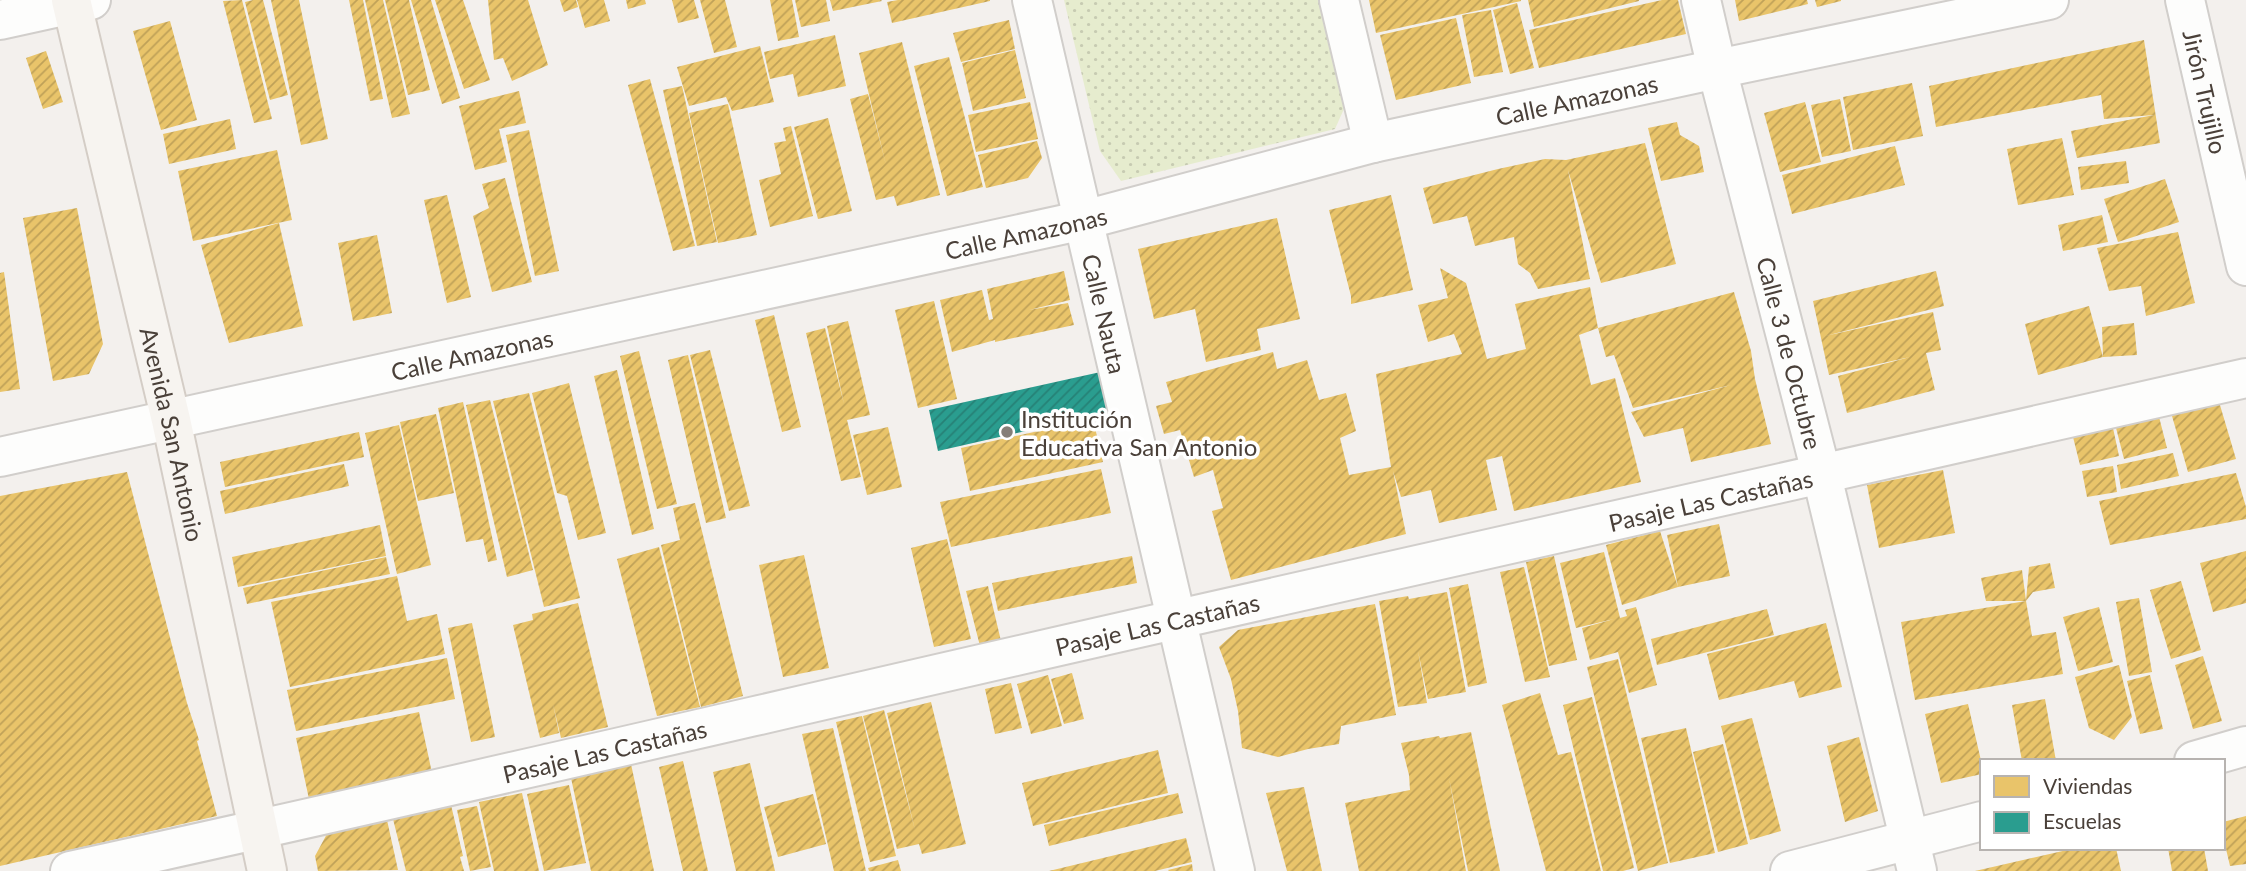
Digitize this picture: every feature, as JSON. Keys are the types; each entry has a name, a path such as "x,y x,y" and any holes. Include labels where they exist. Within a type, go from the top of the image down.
{"main road":[{"name":"Avenida San Antonio","path":"78,1 172,420 267,871"}],"street":[{"name":"Calle Nauta","path":"1032,0 1235,871"},
{"path":"1339,0 1373,143"},
{"name":"Calle 3 de Octubre","path":"1701,0 1822,476 1913,856"},
{"name":"Calle Amazonas","path":"0,457 1084,220 1373,143 2049,0"},
{"name":"Jirón Trujillo","path":"2185,0 2246,266"},
{"path":"0,20 78,1"},
{"name":"Pasaje Las Castañas","path":"70,871 2246,378"},
{"path":"2201,759 2246,746"},
{"path":"1790,871 1913,856 1980,822"}],"green space":[{"path":"1064,0 1323,0 1347,102 1335,129 1121,181 1100,151"}],"building: Viviendas":[{"path":"242,0 272,119 254,123 223,1"},
{"path":"263,0 288,95 270,100 245,2"},
{"path":"271,0 299,0 328,139 301,145"},
{"path":"349,0 363,0 383,99 370,101"},
{"path":"365,0 383,0 410,114 392,118"},
{"path":"385,0 409,0 430,90 408,95"},
{"path":"411,0 431,0 460,98 442,104"},
{"path":"435,0 463,0 490,80 464,89"},
{"path":"488,0 528,0 548,65 512,81 503,58 494,60"},
{"path":"560,0 576,0 578,7 564,12"},
{"path":"577,0 604,0 610,21 585,28"},
{"path":"626,0 645,0 646,4 628,9"},
{"path":"672,0 694,0 699,18 678,23"},
{"path":"700,0 725,0 737,47 714,53"},
{"path":"770,0 792,0 799,37 778,41"},
{"path":"795,0 826,0 830,21 801,27"},
{"path":"830,0 881,0 882,1 833,11"},
{"path":"1369,0 1521,0 1521,1 1376,33"},
{"path":"1528,0 1639,0 1639,1 1534,27"},
{"path":"1662,0 1678,0 1686,34 1539,68 1529,30"},
{"path":"1735,0 1807,0 1808,4 1739,21"},
{"path":"1815,0 1841,0 1841,1 1817,7"},
{"path":"990,1 892,23 887,2"},
{"path":"1517,3 1534,68 1510,74 1493,10"},
{"path":"1491,10 1503,72 1474,77 1462,15"},
{"path":"1456,18 1471,83 1396,100 1380,35"},
{"path":"1009,20 1015,49 961,62 953,33"},
{"path":"170,21 197,120 161,130 133,31"},
{"path":"835,35 846,86 798,97 793,74 770,79 764,52"},
{"path":"2144,40 2160,143 2077,158 2071,131 2154,115 2104,119 2101,95 1936,127 1929,86"},
{"path":"902,42 940,195 897,206 894,196 876,200 850,99 868,94 886,165 859,53"},
{"path":"760,46 774,102 732,111 726,97 689,106 677,67"},
{"path":"1015,50 1026,98 973,111 962,63"},
{"path":"46,51 63,102 43,109 26,58"},
{"path":"949,57 983,187 947,196 914,66"},
{"path":"650,79 695,246 673,251 628,85"},
{"path":"1912,83 1923,136 1853,150 1843,97"},
{"path":"682,86 717,242 697,246 663,90"},
{"path":"519,91 526,123 499,129 507,162 475,170 459,106"},
{"path":"1840,99 1851,151 1822,157 1811,105"},
{"path":"1030,102 1038,139 976,152 968,115"},
{"path":"1805,102 1821,162 1780,172 1764,113"},
{"path":"728,104 757,235 718,243 689,113"},
{"path":"828,118 852,211 818,219 794,127"},
{"path":"230,119 236,149 169,164 163,134"},
{"path":"1677,122 1680,135 1699,146 1704,172 1661,181 1648,128"},
{"path":"791,126 813,216 770,227 759,180 781,174 774,143 786,141 783,128"},
{"path":"529,130 559,271 535,276 506,135"},
{"path":"2062,138 2074,195 2018,205 2007,149"},
{"path":"1037,141 1042,158 1028,178 986,188 978,155"},
{"path":"1645,143 1676,264 1601,283 1568,170 1590,279 1538,289 1530,273 1518,264 1514,237 1475,246 1467,216 1433,224 1423,188 1545,159 1566,160"},
{"path":"1895,146 1905,185 1792,214 1782,175"},
{"path":"277,150 292,220 193,241 178,171"},
{"path":"2126,161 2129,183 2081,190 2078,167"},
{"path":"505,178 532,282 492,292 473,216 489,208 482,184"},
{"path":"2165,179 2179,222 2118,242 2104,199"},
{"path":"447,195 471,297 447,303 424,200"},
{"path":"1391,195 1413,290 1351,304 1329,210"},
{"path":"77,208 103,344 89,374 53,381 23,218"},
{"path":"2102,215 2108,242 2063,251 2058,225"},
{"path":"1277,218 1300,319 1257,329 1261,350 1206,362 1195,309 1154,319 1138,249"},
{"path":"279,223 303,326 229,343 201,245"},
{"path":"2178,232 2195,303 2146,316 2141,286 2109,291 2097,248"},
{"path":"377,235 392,313 353,321 338,243"},
{"path":"1440,268 1466,283 1487,359 1526,349 1515,304 1590,287 1598,328 1579,335 1591,385 1615,378 1641,482 1514,511 1502,456 1486,460 1497,510 1439,523 1431,490 1401,497 1393,471 1406,534 1231,580 1212,511 1223,508 1213,470 1194,477 1180,430 1164,434 1156,406 1172,402 1166,382 1273,352 1277,369 1307,360 1319,400 1346,393 1356,431 1340,438 1349,475 1391,467 1376,374 1462,354 1454,334 1428,342 1418,305 1448,298"},
{"path":"1064,271 1070,300 1029,310 1068,303 1074,325 995,340 952,352 940,300 982,290 989,320 993,319 987,289"},
{"path":"1936,271 1944,306 1825,336 1933,312 1941,350 1926,353 1935,390 1847,413 1838,376 1910,357 1829,375 1813,301"},
{"path":"4,272 20,389 0,392 0,273"},
{"path":"1734,292 1751,351 1771,444 1691,462 1683,428 1644,437 1631,412 1731,385 1633,408 1614,355 1606,357 1598,328"},
{"path":"934,301 957,399 918,408 895,310"},
{"path":"2089,306 2103,357 2038,375 2025,324"},
{"path":"774,315 801,427 782,432 755,320"},
{"path":"848,321 870,415 847,420 861,477 841,481 806,333 825,328 844,404 827,326"},
{"path":"2134,323 2137,355 2103,357 2102,327"},
{"path":"710,350 750,506 729,511 690,355"},
{"path":"639,351 677,504 657,509 620,356"},
{"path":"688,355 726,518 706,523 668,360"},
{"path":"617,370 654,529 632,535 594,376"},
{"path":"569,383 606,533 578,540 567,496 557,493 532,393"},
{"path":"529,393 580,598 544,607 493,401"},
{"path":"2217,395 2236,459 2188,472 2170,409"},
{"path":"490,400 533,570 507,577 466,405"},
{"path":"463,402 497,560 488,562 483,539 466,542 438,408"},
{"path":"2158,413 2167,448 2124,459 2115,424"},
{"path":"436,414 454,493 418,501 400,422"},
{"path":"1093,419 1103,462 970,491 961,448"},
{"path":"399,425 431,565 397,574 365,433"},
{"path":"888,427 902,487 867,495 853,435"},
{"path":"2113,428 2119,456 2080,465 2073,437"},
{"path":"359,432 364,457 225,487 220,462"},
{"path":"2173,453 2179,476 2121,489 2117,465"},
{"path":"344,464 349,486 225,514 220,491"},
{"path":"2113,466 2117,492 2087,497 2082,471"},
{"path":"1101,469 1111,513 951,547 940,502"},
{"path":"1943,470 1955,533 1879,548 1867,485"},
{"path":"127,472 217,816 0,866 0,496"},
{"path":"2236,473 2246,507 2246,519 2110,545 2099,501"},
{"path":"695,503 743,696 701,707 661,545 680,540 673,508"},
{"path":"1719,524 1730,576 1678,587 1667,535"},
{"path":"380,525 386,556 238,587 232,557"},
{"path":"1660,531 1678,587 1622,605 1606,545"},
{"path":"947,539 971,639 934,647 911,548"},
{"path":"659,547 700,707 657,716 617,559"},
{"path":"2246,551 2246,603 2213,612 2200,563"},
{"path":"1604,552 1620,618 1627,616 1625,610 1636,607 1657,685 1629,693 1618,652 1590,660 1582,628 1614,619 1576,628 1560,563"},
{"path":"804,555 829,668 783,677 759,565"},
{"path":"1132,556 1137,583 998,611 992,583"},
{"path":"1554,556 1577,660 1549,666 1526,562"},
{"path":"386,557 390,574 247,604 243,588"},
{"path":"2050,563 2055,588 2033,592 2026,601 2029,567"},
{"path":"1524,567 1550,677 1525,682 1500,572"},
{"path":"2022,570 2026,601 1986,601 1981,578"},
{"path":"397,576 407,621 437,614 445,654 290,687 271,602"},
{"path":"2181,581 2201,650 2171,659 2150,590"},
{"path":"1468,584 1487,683 1468,687 1449,588"},
{"path":"988,586 1001,641 980,646 966,591"},
{"path":"1447,592 1466,692 1428,699 1418,651 1427,703 1398,707 1379,601"},
{"path":"2139,598 2152,672 2129,676 2116,602"},
{"path":"2026,601 2032,636 2056,632 2063,674 1915,700 1901,622"},
{"path":"578,603 608,727 561,738 553,704 559,733 540,738 513,625 533,620 532,614"},
{"path":"1375,604 1396,715 1341,726 1339,744 1278,757 1242,748 1231,679 1219,647 1238,630"},
{"path":"2099,607 2113,662 2078,671 2063,617"},
{"path":"1767,609 1774,635 1657,665 1651,639"},
{"path":"472,623 495,737 471,742 448,628"},
{"path":"1826,623 1842,687 1799,698 1794,681 1719,700 1707,654"},
{"path":"2203,656 2222,721 2193,729 2175,665"},
{"path":"447,658 455,699 296,731 287,690"},
{"path":"1618,659 1668,863 1638,871 1587,667"},
{"path":"2119,665 2132,717 2114,740 2089,728 2075,677"},
{"path":"1072,673 1084,719 1064,724 1051,679"},
{"path":"1048,675 1062,726 1031,734 1017,684"},
{"path":"2150,675 2163,729 2140,734 2127,681"},
{"path":"1011,683 1022,728 995,734 985,689"},
{"path":"1540,693 1558,755 1571,752 1601,871 1546,871 1502,705"},
{"path":"1592,697 1634,868 1623,871 1603,871 1563,705"},
{"path":"2045,699 2056,759 2022,759 2012,705"},
{"path":"931,702 966,844 922,854 919,844 897,849 863,716 884,710 915,830 887,713"},
{"path":"1968,704 1981,759 1980,774 1941,783 1925,714"},
{"path":"419,712 432,773 309,799 296,738"},
{"path":"862,716 896,856 870,862 836,722"},
{"path":"1752,718 1781,831 1750,840 1721,726"},
{"path":"833,728 866,871 834,871 802,734"},
{"path":"1686,728 1715,853 1670,863 1641,738"},
{"path":"1471,732 1500,871 1468,871 1449,778 1466,871 1359,871 1345,803 1410,790 1401,743"},
{"path":"1859,737 1878,811 1845,822 1827,746"},
{"path":"1723,744 1748,844 1718,852 1693,752"},
{"path":"1158,750 1168,793 1033,826 1022,783"},
{"path":"683,761 708,871 683,871 659,767"},
{"path":"750,763 775,871 736,871 713,772"},
{"path":"631,764 654,871 591,871 571,778"},
{"path":"569,785 586,863 544,871 527,794"},
{"path":"1304,787 1322,871 1287,871 1266,793"},
{"path":"522,793 539,871 494,871 479,802"},
{"path":"1178,793 1183,813 1049,846 1044,825"},
{"path":"813,794 826,844 778,857 764,807"},
{"path":"451,805 464,871 406,871 393,819"},
{"path":"477,806 491,867 470,871 457,810"},
{"path":"2246,816 2246,864 2230,866 2225,845 2225,821"},
{"path":"387,820 398,870 318,871 315,856 328,832"},
{"path":"1186,838 1192,862 1155,871 1049,871"},
{"path":"2067,850 2116,850 2121,871 1975,871"},
{"path":"2168,850 2204,850 2208,871 2172,871"},
{"path":"898,860 901,871 869,871 868,868"},
{"path":"1192,864 1193,871 1168,870"}],"building: Escuelas":[{"path":"1105,371 1114,411 938,451 929,410"}],"place":[{"name":"Institución Educativa San Antonio","path":"1007,432"}]}
